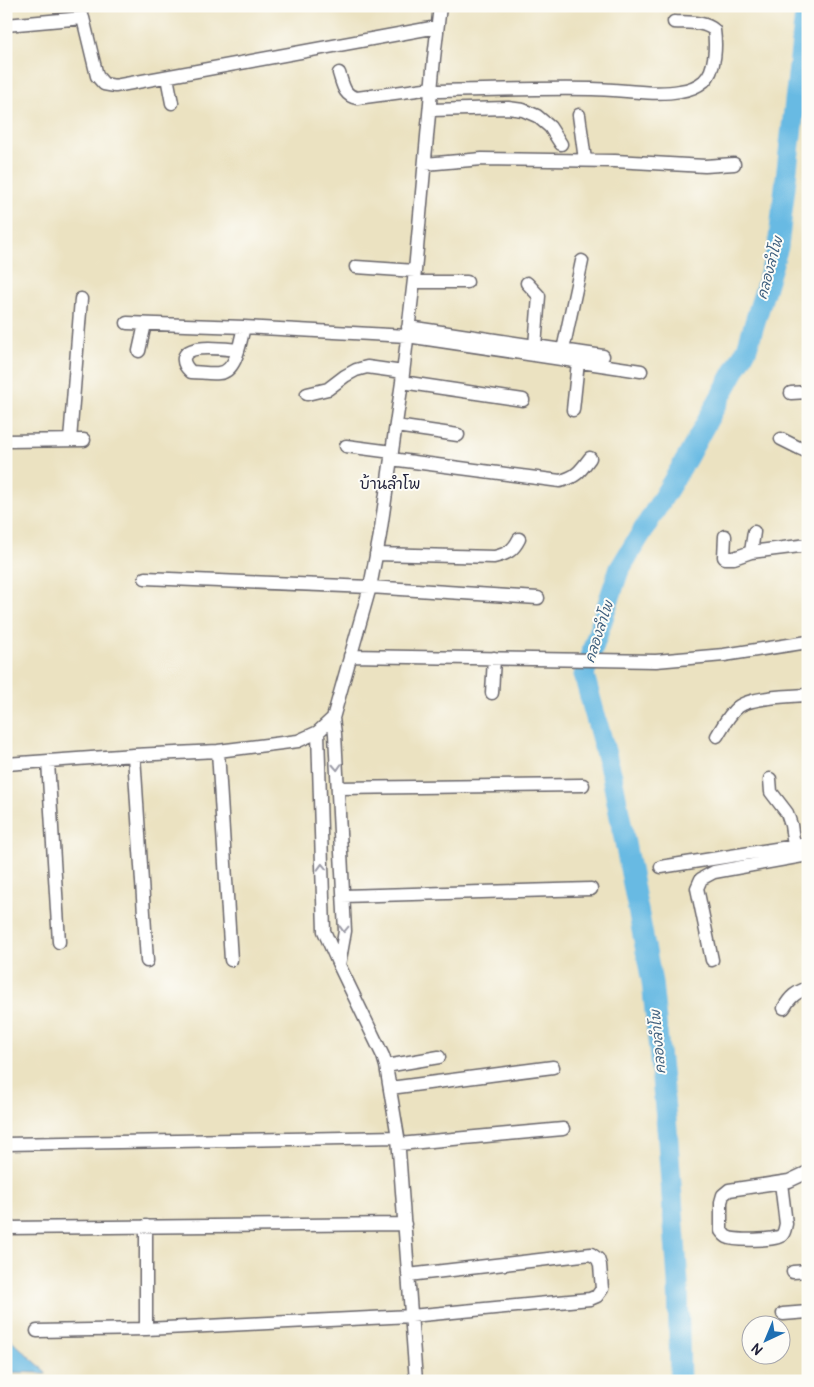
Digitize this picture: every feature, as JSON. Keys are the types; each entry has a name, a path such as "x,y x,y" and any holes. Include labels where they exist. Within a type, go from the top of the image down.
{"street":[{"path":"339,965 345,931 333,718 370,587 380,535 415,277 440,6"},
{"path":"6,25 82,12 97,76 104,84 115,86 438,27"},
{"path":"339,73 346,94 357,98 432,90 593,89 680,91 696,86 709,75 713,67 715,38 714,30 704,24 674,22"},
{"path":"167,76 172,103"},
{"path":"430,110 508,108 523,110 537,116 550,127 561,144"},
{"path":"579,115 585,160"},
{"path":"426,164 475,160 585,160 705,166 734,164"},
{"path":"563,350 582,261"},
{"path":"356,267 415,277 467,282"},
{"path":"527,283 539,296 535,346"},
{"path":"70,440 82,299"},
{"path":"127,323 408,332 535,346 603,356"},
{"path":"139,352 145,324"},
{"path":"238,350 244,327"},
{"path":"408,332 640,371"},
{"path":"573,410 578,362"},
{"path":"307,394 328,389 345,376 367,367 402,377 523,400"},
{"path":"791,393 808,392"},
{"path":"396,426 458,435"},
{"path":"781,439 808,452"},
{"path":"6,441 84,440"},
{"path":"346,446 391,456 560,480 572,478 590,458"},
{"path":"751,552 754,532"},
{"path":"725,536 723,552 725,558 734,558 751,552 808,545"},
{"path":"376,554 494,557 505,555 513,549 519,539"},
{"path":"145,578 370,587 538,598"},
{"path":"350,656 656,661 724,656 808,642"},
{"path":"492,693 494,658"},
{"path":"717,736 731,713 738,706 748,701 808,694"},
{"path":"6,764 134,754 218,751 298,741 318,732 333,718"},
{"path":"318,732 324,931 386,1066 398,1140 416,1381"},
{"path":"218,751 231,960"},
{"path":"134,754 148,961"},
{"path":"48,762 59,942"},
{"path":"770,779 771,792 787,813 794,846"},
{"path":"338,788 583,785"},
{"path":"660,867 808,844"},
{"path":"712,960 697,888 701,879 714,872 808,855"},
{"path":"343,896 591,889"},
{"path":"784,1008 789,999 798,991 808,988"},
{"path":"386,1066 439,1057"},
{"path":"390,1088 553,1067"},
{"path":"6,1144 398,1140 563,1130"},
{"path":"780,1183 786,1224 782,1235 775,1238 738,1240 726,1237 721,1231 721,1202 723,1195 729,1190 789,1181 808,1172"},
{"path":"6,1228 405,1224"},
{"path":"146,1226 146,1329"},
{"path":"37,1331 146,1329 411,1316 590,1299 597,1296 602,1289 600,1265 598,1259 591,1254 408,1275"},
{"path":"793,1272 808,1271"},
{"path":"783,1314 808,1312"}],"water":[{"path":"6,1335 47,1373 6,1372"}],"waterway":[{"name":"คลองลำโพ","path":"680,1381 678,1282 667,1128 652,982 612,776 584,675 619,570 687,458 747,348 778,247 806,6"}],"district":[{"name":"บ้านลำโพ","path":"390,484"}]}
